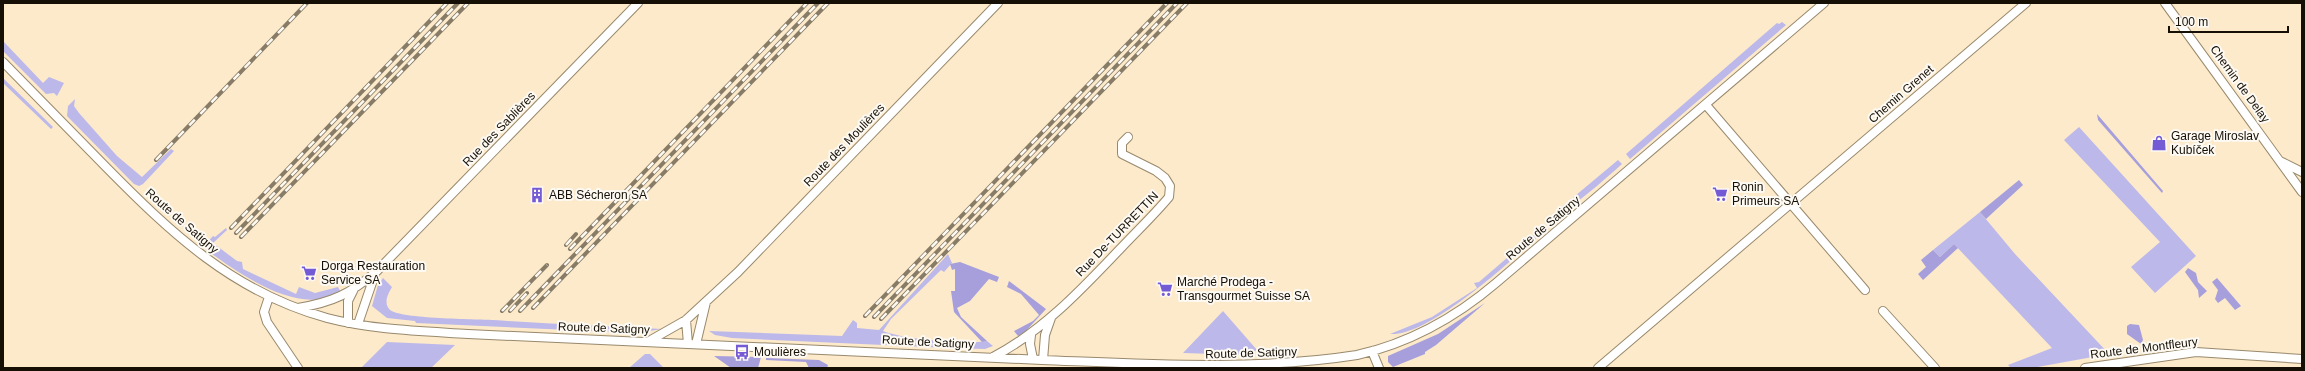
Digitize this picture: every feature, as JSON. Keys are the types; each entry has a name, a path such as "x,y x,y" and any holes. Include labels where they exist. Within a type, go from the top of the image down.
{"street":[{"name":"Rue des Sablières","path":"298,308 323,304 353,290 377,271 638,3"},
{"name":"Route des Moulières","path":"686,320 738,272 998,3"},
{"name":"Route de Satigny","path":"3,62 170,229 196,252 225,272 269,297 298,308 348,323 403,330 646,342 992,358 1240,367 1317,362 1372,351 1431,328 1475,301 1824,3"},
{"name":"Chemin Grenet","path":"1598,368 2026,3"},
{"name":"Chemin de Delay","path":"2165,3 2302,192"},
{"path":"1706,105 1865,290"},
{"name":"Rue De-TURRETTIN","path":"992,358 1031,335 1052,317 1099,272 1169,197 1170,186 1165,178 1122,154 1122,143 1128,137"},
{"name":"Chemin de Delay","path":"2281,161 2302,172"},
{"name":"Rue des Sablières","path":"358,324 377,271"},
{"path":"348,323 348,301 353,290"},
{"path":"269,297 264,312 267,322 297,367"},
{"path":"692,344 706,302"},
{"path":"1883,311 1935,368"},
{"name":"Rue De-TURRETTIN","path":"1044,360 1046,334 1052,317"},
{"path":"646,342 660,336 686,320 692,344"},
{"path":"1031,335 1030,344 1033,359"},
{"path":"1372,351 1380,368"},
{"name":"Route de Montfleury","path":"2086,368 2196,352 2302,359"}],"shaded area":[{"path":"1782,22 1786,25 1630,159 1626,154 1777,23 1779,24"},
{"path":"3,41 43,83 49,77 64,83 57,96 54,93 46,94 3,51"},
{"path":"3,78 53,127 51,129 3,83"},
{"path":"75,99 74,106 79,113 117,156 142,177 171,149 174,151 143,184 139,186 134,184 67,116 68,106"},
{"path":"2097,114 2163,191 2162,193 2098,120"},
{"path":"2079,127 2196,256 2155,293 2131,267 2160,242 2064,140"},
{"path":"1618,160 1622,164 1600,184 1569,207 1562,211 1557,211"},
{"path":"2019,180 2023,185 1986,219 1980,212"},
{"path":"1980,212 2015,254 2109,354 2032,368 2011,368 2008,365 2052,348 1954,244 1940,257 1933,250"},
{"path":"1543,227 1544,232 1470,294 1448,310 1427,323 1407,332 1390,334 1432,317 1477,288 1474,283 1479,282"},
{"path":"226,228 227,230 213,243 237,261 242,262 243,269 296,294 299,287 315,293 338,287 340,291 324,298 307,299 289,296 251,280 205,249 204,246 213,236 215,237"},
{"path":"1954,244 1958,248 1923,280 1918,274 1926,267 1921,260 1933,250 1940,257"},
{"path":"948,254 952,263 944,272 941,270 891,319 883,331 919,339 965,342 987,341 993,346 985,349 950,348 732,338 715,335 709,331 842,336 853,320 857,323 857,328 879,330"},
{"path":"960,262 999,277 997,282 989,279 970,301 957,308 961,317 987,341 982,342 954,312 951,291 955,291 955,269 952,270 950,264"},
{"path":"2188,268 2196,273 2198,282 2207,291 2199,298 2198,290 2185,272"},
{"path":"383,278 392,287 387,298 388,307 390,310 397,313 439,318 662,329 637,333 416,323 415,321 387,318 372,306 378,285"},
{"path":"2217,278 2241,306 2235,310 2225,298 2218,303 2215,299 2218,290 2212,282"},
{"path":"1009,281 1046,309 1025,332 1018,336 1014,331 1033,321 1039,315 1021,294 1007,287"},
{"path":"1485,303 1436,345 1425,352 1425,354 1393,367 1388,362 1388,356 1438,334"},
{"path":"1223,311 1257,350 1247,355 1183,353"},
{"path":"2130,324 2139,325 2143,340 2141,344 2127,334 2127,326"},
{"path":"387,342 455,345 431,368 361,368"},
{"path":"645,354 650,354 663,367 629,368"},
{"path":"714,356 761,357 758,368 731,368"},
{"path":"766,358 819,360 828,365 827,368 809,368 806,362 766,360"}],"railway":[{"path":"156,160 307,3"},
{"path":"231,228 447,3"},
{"path":"236,233 458,3"},
{"path":"241,237 468,3"},
{"path":"570,249 807,3"},
{"path":"520,311 818,3"},
{"path":"533,308 828,3"},
{"path":"865,316 1167,3"},
{"path":"874,317 1177,3"},
{"path":"881,319 1187,3"},
{"path":"566,245 576,234"},
{"path":"502,311 547,265"},
{"path":"510,311 527,293"}],"place":[{"name":"Garage Miroslav Kubíček","path":"2159,143"},
{"name":"Ronin Primeurs SA","path":"1720,194"},
{"name":"ABB Sécheron SA","path":"537,195"},
{"name":"Dorga Restauration Service SA","path":"309,273"},
{"name":"Marché Prodega - Transgourmet Suisse SA","path":"1165,289"},
{"name":"Moulières","path":"742,352"}]}
